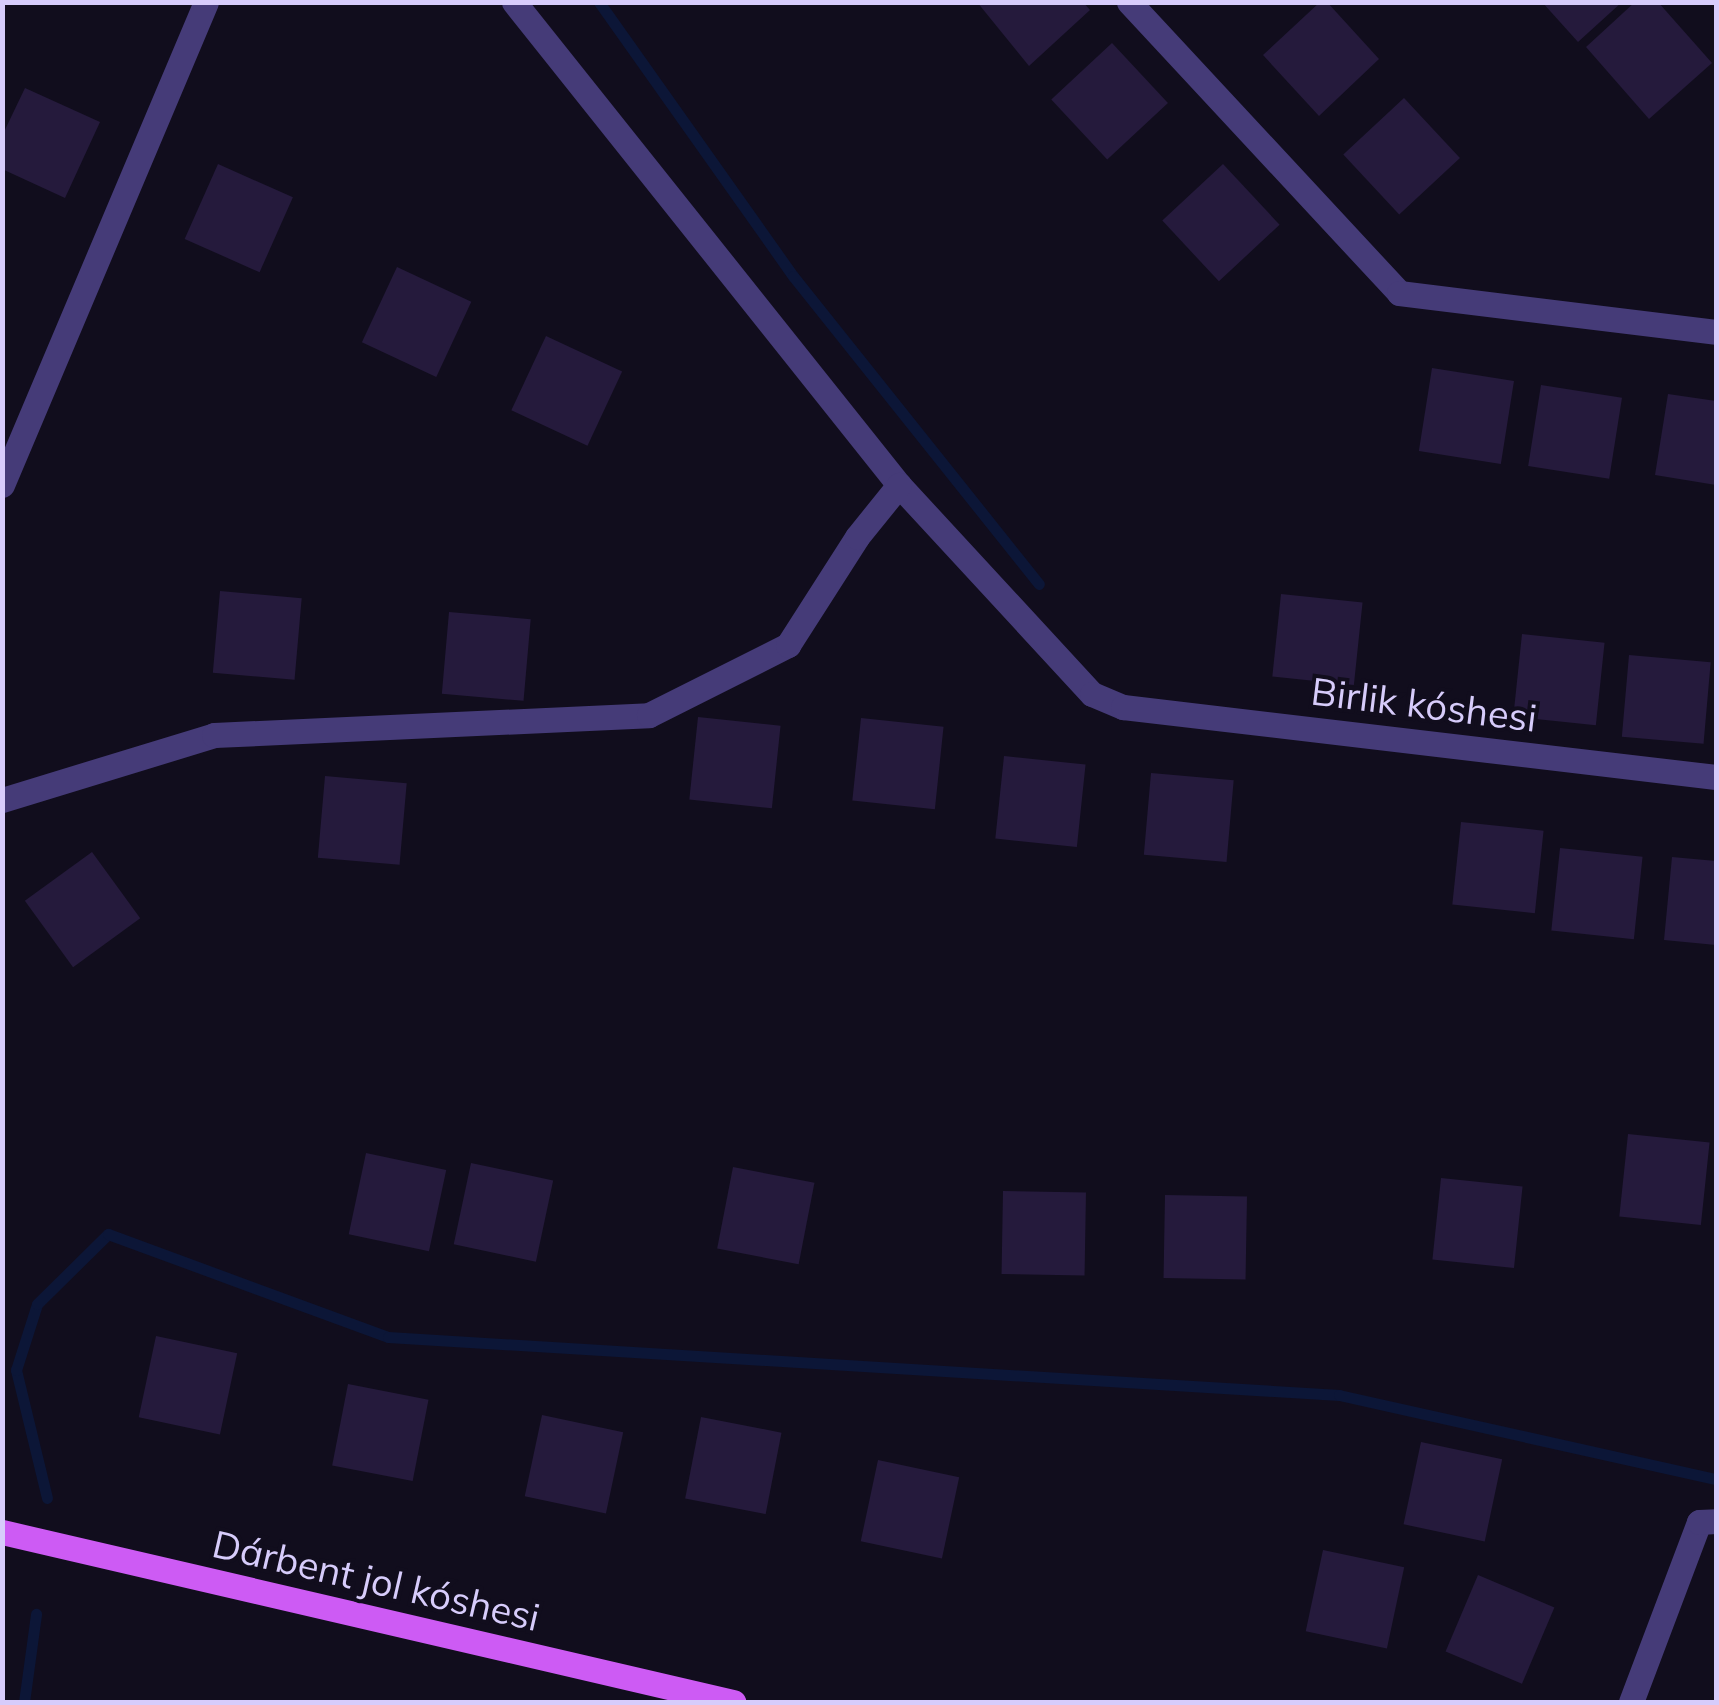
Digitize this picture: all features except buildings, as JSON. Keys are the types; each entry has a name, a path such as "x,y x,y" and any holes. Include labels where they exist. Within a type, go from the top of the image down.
{"main road":[{"name":"Dárbent jol kóshesi","path":"2,1532 733,1702"}],"street":[{"path":"2,485 206,2"},
{"path":"2,800 214,734 484,727 649,715 788,645 857,536 899,485 514,2"},
{"path":"1130,2 1399,293 1716,332"},
{"name":"Birlik kóshesi","path":"899,485 1092,694 1123,707 1716,777"},
{"path":"1631,1702 1699,1522 1716,1521"}],"waterway":[{"path":"599,2 793,276 1039,584"},
{"path":"47,1498 16,1370 37,1304 108,1234 388,1337 1339,1395 1716,1479"},
{"path":"24,1702 36,1614"}]}
